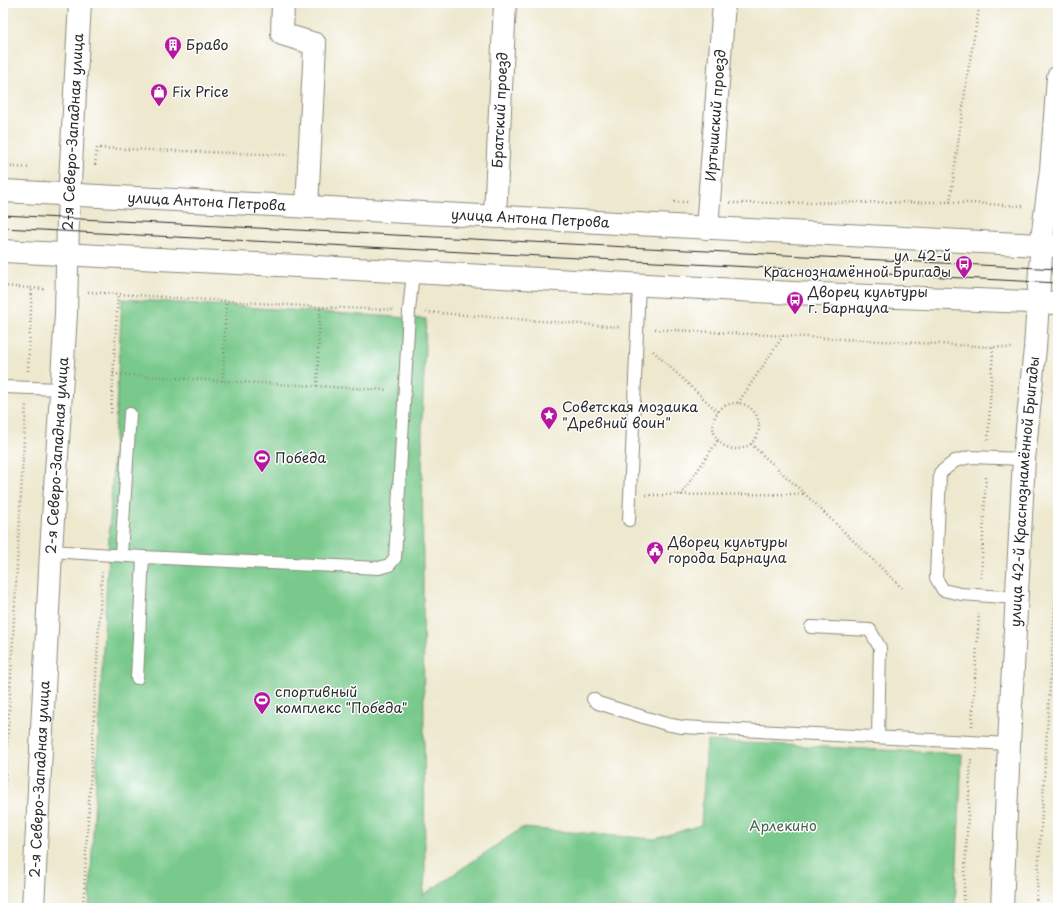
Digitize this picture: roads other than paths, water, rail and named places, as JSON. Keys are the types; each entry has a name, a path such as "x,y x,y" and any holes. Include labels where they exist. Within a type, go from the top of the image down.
{"street":[{"name":"2-я Северо-Западная улица","path":"33,908 51,551 66,314 69,195 80,3"},
{"path":"283,3 282,34 315,44 307,208"},
{"name":"Братский проезд","path":"495,217 505,3"},
{"name":"Иртышский проезд","path":"707,228 724,3"},
{"name":"улица 42-й Краснознамённой Бригады","path":"1002,908 1024,458 1035,348 1048,303 1051,170 1058,77"},
{"name":"улица Антона Петрова","path":"3,191 1050,246"},
{"path":"3,251 792,293 1048,303"}],"lane":[{"path":"51,551 143,557 378,568 389,565 395,558 409,311 413,272"},
{"path":"629,520 639,285"},
{"path":"3,387 61,389"},
{"path":"121,555 130,414"},
{"path":"1017,598 961,594 943,590 936,578 940,473 955,461 970,457 1024,458"},
{"path":"137,678 143,557"},
{"path":"811,627 870,630 880,648 878,737"},
{"path":"593,699 598,703 666,724 682,727 1009,744"}],"tram line":[{"path":"3,215 1058,269"},
{"path":"3,228 1058,283"}],"place":[{"name":"Браво","path":"173,60"},
{"name":"Fix Price","path":"159,107"},
{"name":"ул. 42-й Краснознамённой Бригады","path":"964,279"},
{"name":"Дворец культуры г. Барнаула","path":"795,315"},
{"name":"Советская мозаика \"Древний воин\"","path":"549,430"},
{"name":"Победа","path":"262,473"},
{"name":"Дворец культуры города Барнаула","path":"655,565"},
{"name":"спортивный комплекс \"Победа\"","path":"262,715"}],"park label":[{"name":"Арлекино","path":"783,826"}]}
